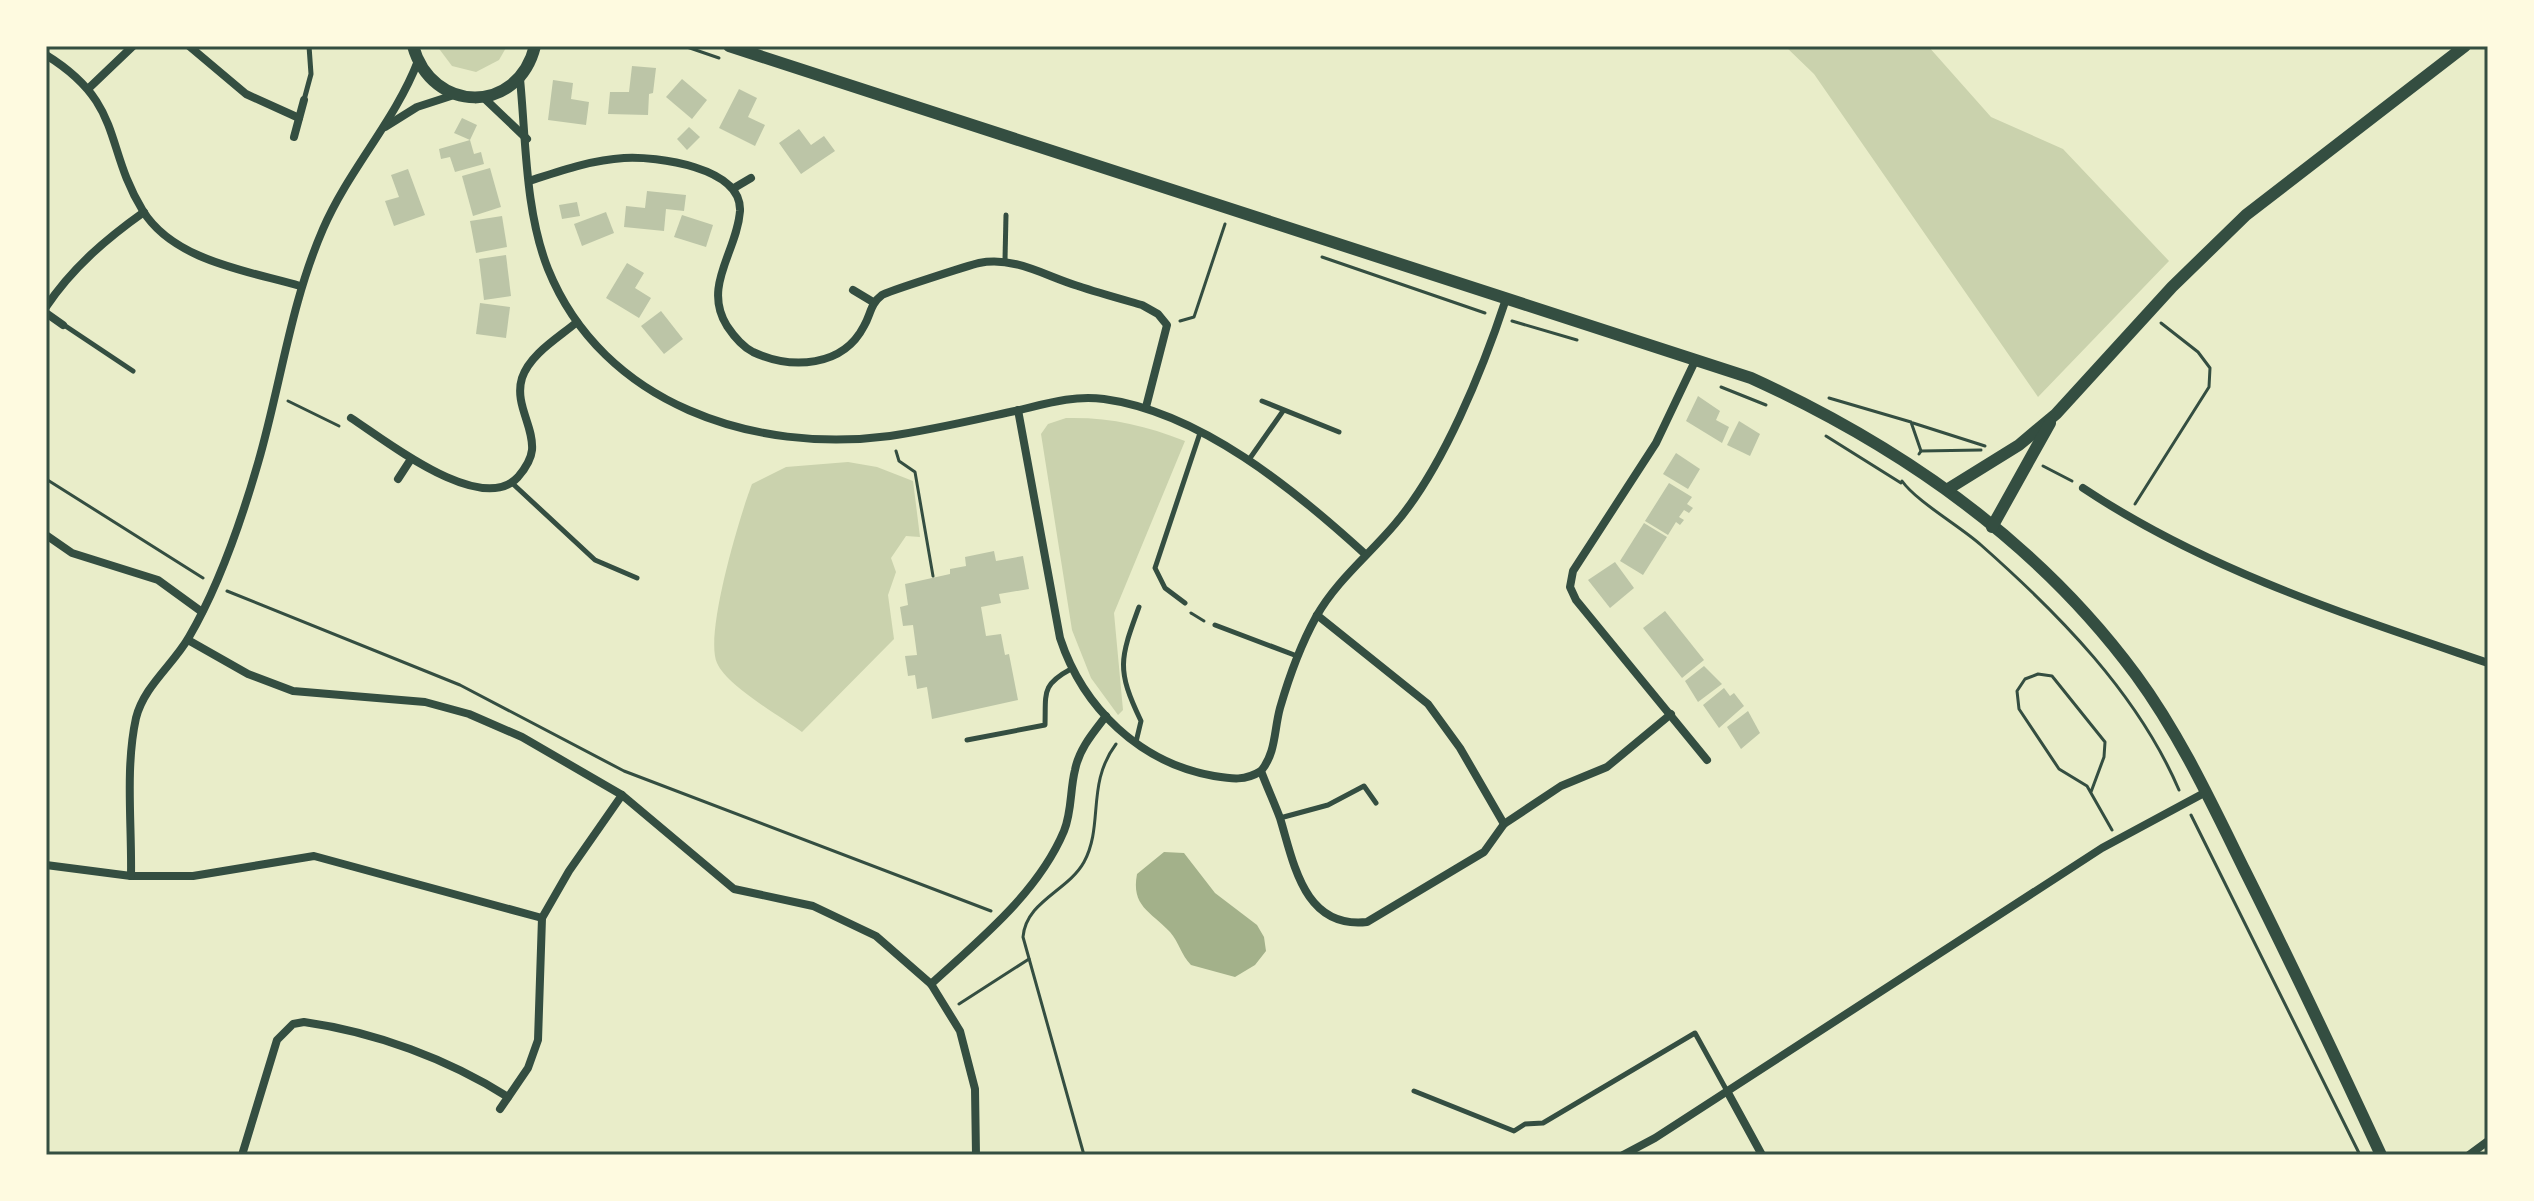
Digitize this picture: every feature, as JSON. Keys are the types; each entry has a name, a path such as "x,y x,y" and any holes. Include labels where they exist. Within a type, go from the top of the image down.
{"street":[{"path":"89,88 133,46"},
{"path":"189,46 246,94 299,118"},
{"path":"413,46 418,61 439,87 454,95 484,98 501,92 520,79 536,47"},
{"path":"729,46 1751,378 1817,408 1913,464 1948,489 2040,568 2128,665 2206,792 2381,1155"},
{"path":"1948,489 2019,445 2056,414 2148,312 2246,215 2465,46"},
{"path":"46,55 89,88 104,111 144,212 182,245 211,260 300,286"},
{"path":"131,876 132,746 137,716 146,696 188,640 216,587 258,462 300,286 324,227 354,168 406,93 418,61"},
{"path":"520,79 529,181 537,232 548,268 577,322 605,355 636,382 705,419 786,439 891,436 1075,398 1146,407 1201,432 1248,462 1365,554"},
{"path":"381,130 417,107 454,95"},
{"path":"484,98 527,140"},
{"path":"294,137 304,100"},
{"path":"529,181 591,162 626,158 664,160 704,170 734,188 740,210 716,290 719,313 731,332 750,350 772,359 801,362 830,360 851,346 865,324 873,302 885,292 978,263 1005,260 1142,305 1158,314 1167,325 1146,407"},
{"path":"734,188 751,178"},
{"path":"46,307 62,282 88,256 144,212"},
{"path":"853,290 873,302"},
{"path":"1018,410 1060,638 1071,669 1106,716 1135,744 1193,772 1249,779 1271,759 1279,715 1297,656 1317,615 1365,554 1395,524 1416,494 1457,421 1506,299"},
{"path":"46,313 63,325"},
{"path":"351,418 411,459 442,474 488,490 512,483 526,467 532,451 520,397 522,378 533,359 577,322"},
{"path":"1696,359 1658,439 1573,571 1569,584 1576,600 1707,760"},
{"path":"1992,527 2056,414"},
{"path":"398,479 411,459"},
{"path":"2083,488 2125,516 2188,550 2270,588 2488,663"},
{"path":"46,535 72,553 158,580 202,612"},
{"path":"1317,615 1428,704 1460,748 1504,824"},
{"path":"188,640 248,674 293,691 390,697 469,714 557,755 622,795 660,824 722,882 746,893 813,906 840,916 876,936 931,984 960,1031 975,1089 976,1155"},
{"path":"1261,771 1280,818 1291,861 1307,894 1333,919 1350,924 1367,922 1484,852 1504,824 1561,786 1607,767 1671,714"},
{"path":"931,984 1004,916 1056,848 1065,827 1075,767 1081,751 1106,716"},
{"path":"1623,1155 2117,840 2206,792"},
{"path":"500,1109 528,1068 538,1040 542,918 569,871 622,795"},
{"path":"46,865 131,876 193,876 314,856 542,918"},
{"path":"242,1155 277,1040 293,1024 304,1022 389,1044 453,1066 508,1097"},
{"path":"1727,1091 1762,1155"},
{"path":"2469,1155 2488,1141"}],"lane":[{"path":"304,100 311,74 309,46"},
{"path":"1005,260 1006,215"},
{"path":"63,325 133,371"},
{"path":"1262,401 1339,432"},
{"path":"1248,462 1283,411"},
{"path":"1185,603 1165,588 1155,568 1201,432"},
{"path":"512,483 595,560 637,578"},
{"path":"1135,744 1141,721 1130,698 1122,660 1139,607"},
{"path":"1215,625 1297,656"},
{"path":"967,740 1045,725 1046,687 1071,669"},
{"path":"1280,818 1328,805 1364,786 1376,803"},
{"path":"1414,1091 1514,1131 1525,1124 1543,1123 1695,1033 1727,1091"}],"path":[{"path":"1167,325 1194,317 1230,209"},
{"path":"1310,253 1500,318 1586,342"},
{"path":"2125,516 2209,387 2210,368 2198,352 2148,312"},
{"path":"1690,375 1776,409"},
{"path":"274,394 341,427 351,418"},
{"path":"1825,397 1997,449"},
{"path":"1901,483 1921,451 1911,422"},
{"path":"1820,432 1901,483 1959,525 2020,580 2074,635 2124,696 2169,767 2185,805 2360,1155"},
{"path":"891,436 899,461 915,472 933,576"},
{"path":"2029,458 2083,488"},
{"path":"46,479 216,587 460,685 624,771 1004,916"},
{"path":"1185,603 1193,617 1215,625"},
{"path":"2091,792 2106,750 2102,736 2057,680 2045,674 2032,675 2017,691 2019,709 2059,769 2083,782 2091,792 2117,840"},
{"path":"1084,1155 1023,937 1024,923 1085,861 1101,767 1123,734"},
{"path":"949,1010 1029,959"}],"shaded area":[{"path":"437,46 507,46 499,60 476,72 452,66"},
{"path":"1785,46 1928,46 1991,117 2063,149 2169,261 2038,397 1814,74"},
{"path":"1066,418 1127,423 1185,441 1114,613 1123,710 1118,715 1091,678 1072,630 1041,434 1048,424"},
{"path":"848,462 877,467 913,481 920,537 906,536 891,558 896,572 888,595 894,639 802,732 742,691 717,663 714,649 719,602 752,484 786,467"},
{"path":"1164,852 1184,853 1215,893 1257,925 1264,937 1266,951 1255,965 1235,977 1191,965 1170,932 1144,907 1137,894 1137,874"}],"building":[{"path":"632,66 656,68 653,93 649,94 648,115 608,114 610,92 629,92"},
{"path":"682,79 707,100 692,119 666,97"},
{"path":"553,80 573,83 571,99 589,102 586,125 548,120"},
{"path":"739,89 757,98 748,117 765,125 755,146 719,128"},
{"path":"462,118 477,125 470,140 454,133"},
{"path":"689,127 700,137 687,150 677,139"},
{"path":"799,129 811,145 824,136 835,151 801,174 779,143"},
{"path":"470,140 474,154 481,152 484,164 455,172 450,157 441,159 439,149"},
{"path":"490,168 501,207 473,216 462,176"},
{"path":"408,169 425,215 394,226 385,201 399,197 391,175"},
{"path":"647,191 686,195 684,211 666,209 664,231 624,227 626,206 645,208"},
{"path":"577,202 580,216 562,219 559,205"},
{"path":"606,212 614,233 582,246 574,224"},
{"path":"682,215 713,225 706,247 674,237"},
{"path":"502,216 507,247 476,253 470,221"},
{"path":"506,255 511,296 484,300 479,259"},
{"path":"627,263 644,273 635,288 651,298 639,318 606,298"},
{"path":"480,303 510,307 506,338 476,334"},
{"path":"661,311 683,339 664,354 641,326"},
{"path":"1698,396 1720,411 1716,420 1729,427 1722,443 1686,421"},
{"path":"1739,421 1760,434 1750,456 1727,445"},
{"path":"1676,453 1700,469 1688,489 1663,474"},
{"path":"1669,483 1692,497 1687,504 1693,508 1689,513 1684,510 1679,517 1684,520 1680,525 1676,522 1668,535 1645,521"},
{"path":"1644,523 1667,537 1643,575 1620,561"},
{"path":"994,551 996,561 1023,556 1029,589 999,594 1001,603 981,607 986,636 1001,634 1005,655 1009,654 1018,700 932,719 927,687 917,689 915,675 908,676 905,656 917,655 913,625 903,626 900,607 908,605 905,584 950,574 950,569 966,566 965,557"},
{"path":"1615,562 1634,588 1610,608 1588,580"},
{"path":"1665,611 1704,660 1682,678 1643,628"},
{"path":"1704,666 1722,684 1698,702 1685,681"},
{"path":"1724,688 1730,696 1734,693 1744,706 1719,728 1703,705"},
{"path":"1748,711 1760,733 1741,749 1727,727"}]}
